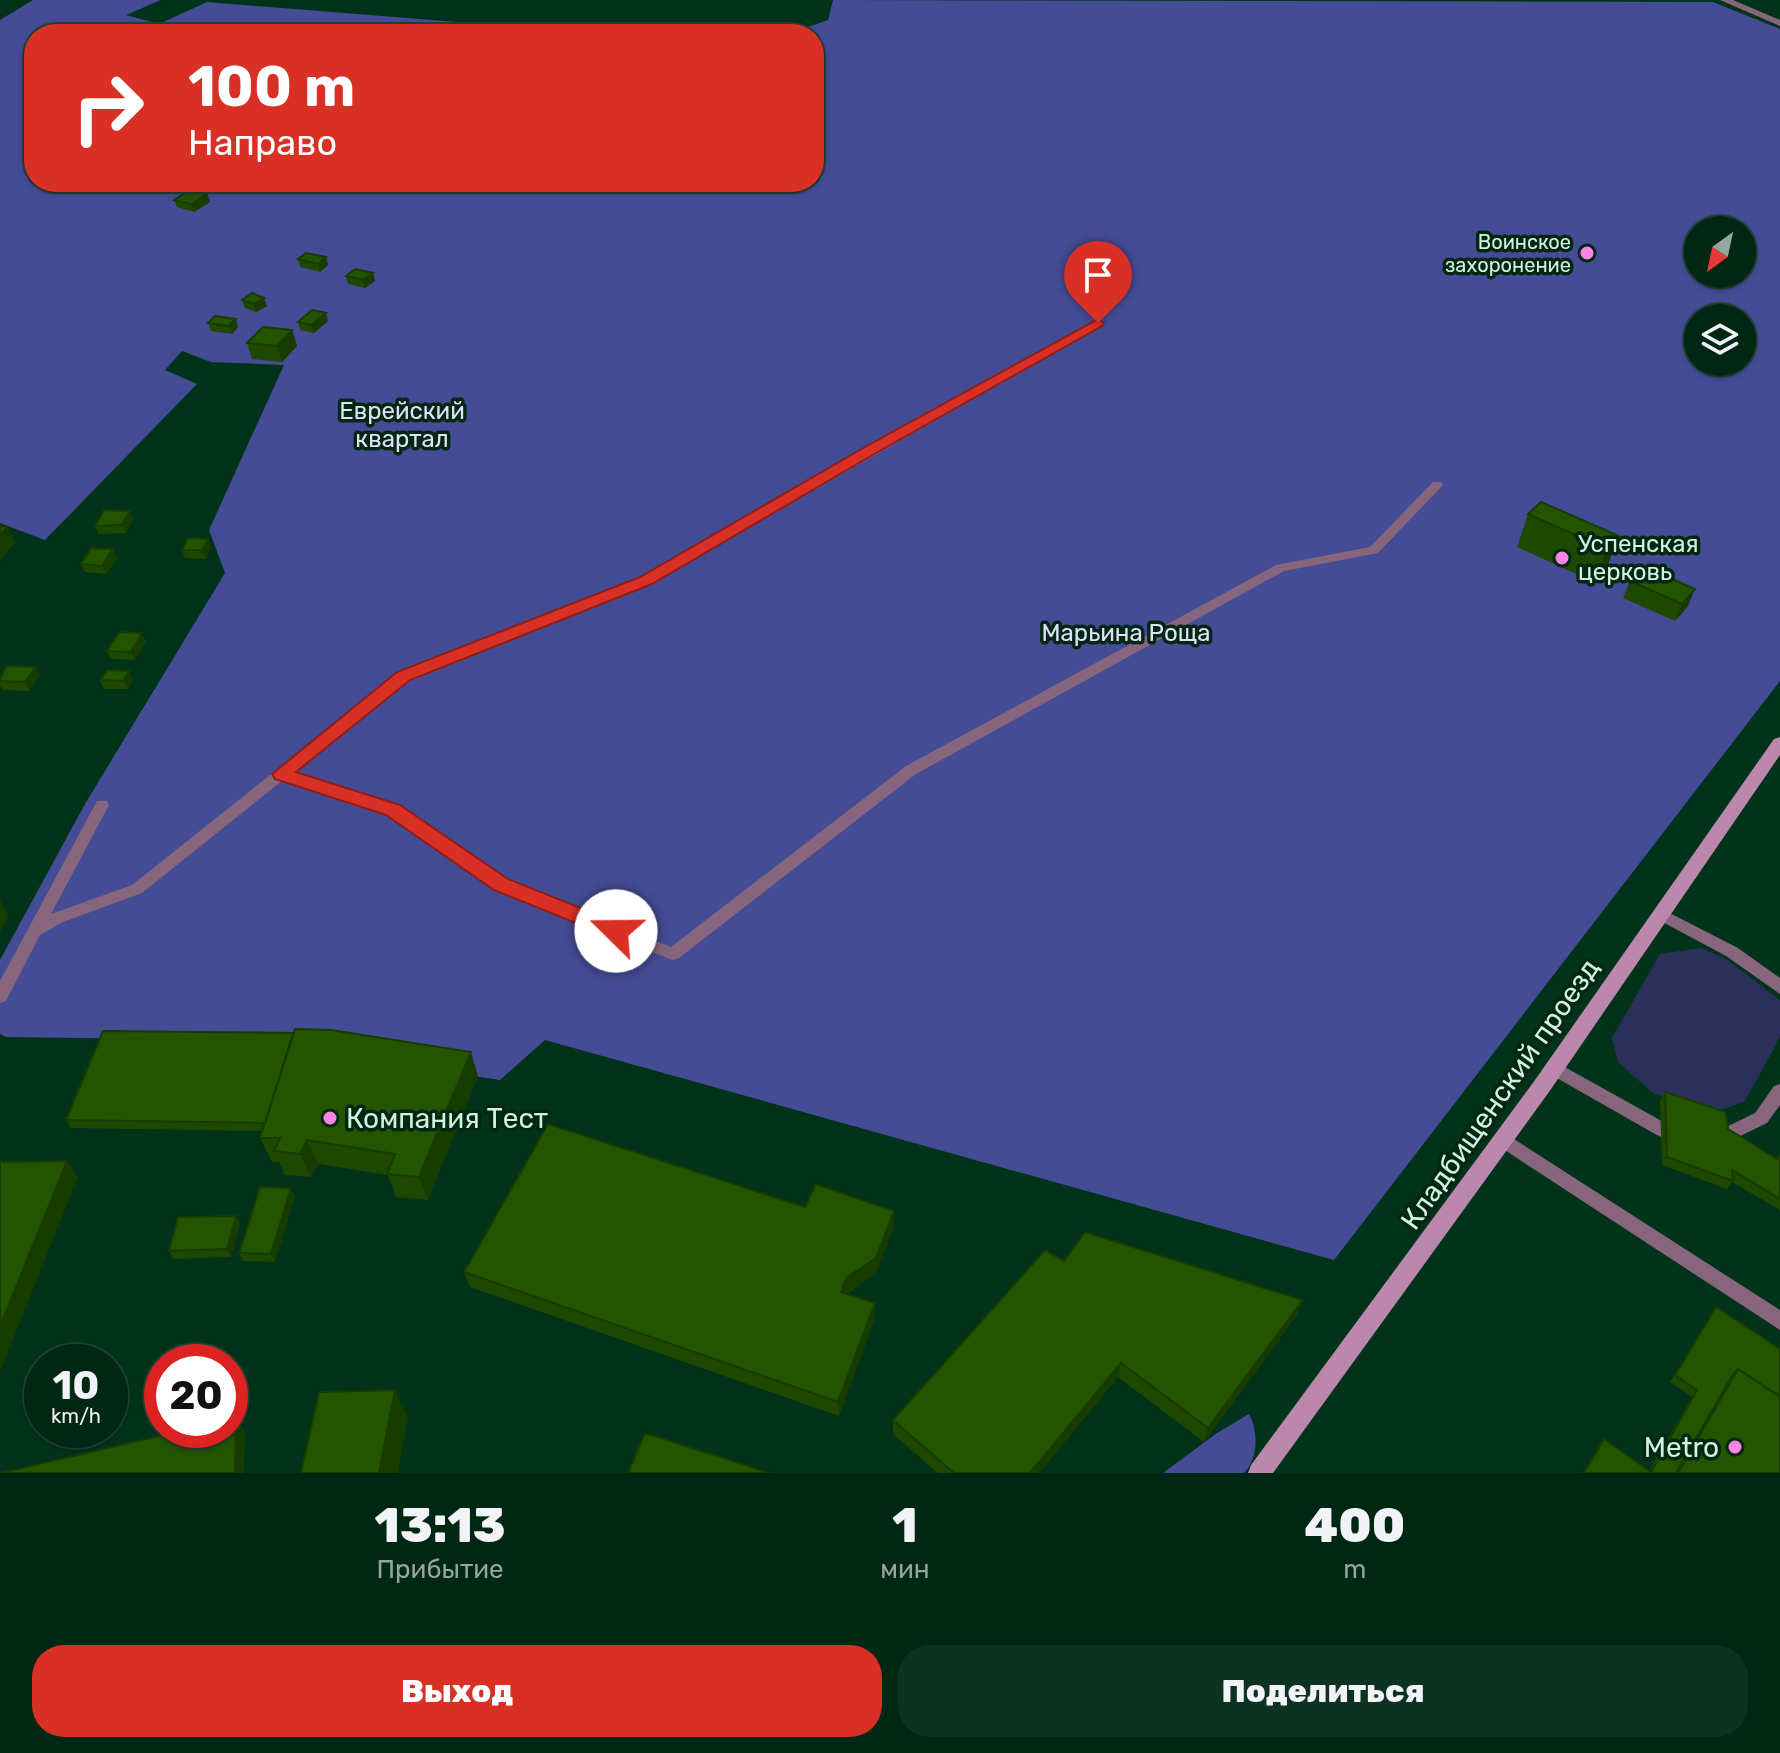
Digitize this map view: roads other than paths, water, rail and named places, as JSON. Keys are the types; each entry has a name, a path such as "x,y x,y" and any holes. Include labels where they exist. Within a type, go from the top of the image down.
{"street":[{"path":"1725,0 1780,23"},
{"name":"Кладбищенский проезд","path":"1259,1473 1503,1140 1780,743"}],"lane":[{"path":"35,931 58,918 137,889 403,676 646,581 1098,323"},
{"path":"281,774 393,810 501,884 673,954 911,770 1280,568 1374,550 1437,485"},
{"path":"0,996 102,805"},
{"path":"1660,914 1732,952 1780,987"},
{"path":"1554,1068 1661,1129"},
{"path":"1722,1137 1761,1118 1780,1091"},
{"path":"1503,1140 1780,1321"}],"place":[{"name":"Воинское захоронение","path":"1587,253"},
{"name":"Успенская церковь","path":"1562,558"},
{"name":"Компания Тест","path":"330,1118"},
{"name":"Metro","path":"1735,1447"}],"park label":[{"name":"Еврейский квартал","path":"402,425"},
{"name":"Марьина Роща","path":"1126,633"}]}
